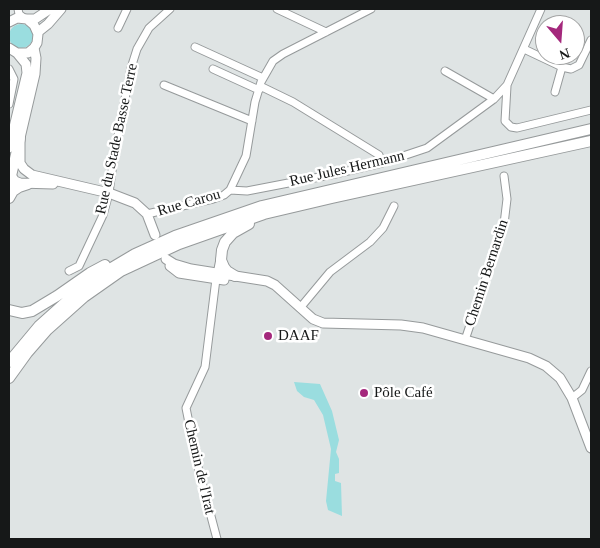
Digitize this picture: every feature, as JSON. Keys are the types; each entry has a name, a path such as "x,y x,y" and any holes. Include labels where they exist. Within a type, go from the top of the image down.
{"highway":[{"path":"9,310 22,313 32,310 57,296 90,273 124,256 262,206 591,129"},
{"path":"9,178 20,138"},
{"path":"9,378 47,330 100,285 141,261 201,235 264,214 591,141"},
{"path":"9,198 13,191 30,179"},
{"path":"236,276 227,272 221,260 225,242 232,233 244,226 266,218 386,186"},
{"path":"9,362 39,326 98,276 135,254 175,236"}],"main road":[{"path":"9,22 17,18 35,19 50,9"},
{"path":"38,32 48,24 60,9"},
{"path":"11,50 24,54 34,48 38,39 38,32 34,25 25,18"},
{"path":"30,179 20,163 20,138 35,74 36,58 34,48"},
{"path":"9,148 27,72 26,64 11,50"},
{"path":"9,178 15,181 30,179 109,193 136,203 147,214 155,235"},
{"path":"259,278 246,280 220,276 217,276 180,272 171,268 166,259 182,267 217,276 260,285 284,293"},
{"path":"217,276 259,278 268,281 313,319 323,323 402,325 423,328 530,358 546,366 560,378 572,398 591,448"}],"street":[{"path":"18,9 19,14 25,18"},
{"path":"118,28 127,9"},
{"name":"Rue du Stade Basse Terre","path":"69,271 79,266 103,215 109,193 114,156 134,58 149,28 170,9"},
{"path":"276,9 326,32"},
{"path":"230,190 246,156 261,85 273,61 371,9"},
{"name":"Rue Jules Hermann","path":"230,190 247,191 382,163 426,148 494,98 507,85 541,9"},
{"path":"524,49 562,67 571,68 579,65 591,40"},
{"path":"195,47 293,102 380,155 382,163"},
{"path":"555,92 562,67"},
{"path":"213,69 261,85"},
{"path":"9,70 14,79 9,104"},
{"path":"445,71 494,98"},
{"path":"164,85 252,121"},
{"path":"507,85 505,120 512,127 518,128 591,110"},
{"name":"Chemin Bernardin","path":"465,340 504,224 507,199 504,176"},
{"name":"Rue Carou","path":"147,214 213,199 224,195 230,190"},
{"path":"300,308 330,272 370,242 383,228 394,206"},
{"name":"Chemin de l'Irat","path":"217,539 198,467 186,408 205,367 222,250"},
{"path":"572,398 590,382 591,371"}],"shaded area":[{"path":"21,24 30,27 33,36 30,45 21,48 12,45 9,36 12,27"},
{"path":"294,382 320,384 332,411 339,440 336,452 339,459 339,473 335,474 335,481 341,483 342,516 328,510 326,501 331,449 323,415 314,400 304,397 297,391"}],"place":[{"name":"DAAF","path":"268,336"},
{"name":"Pôle Café","path":"364,393"}]}
